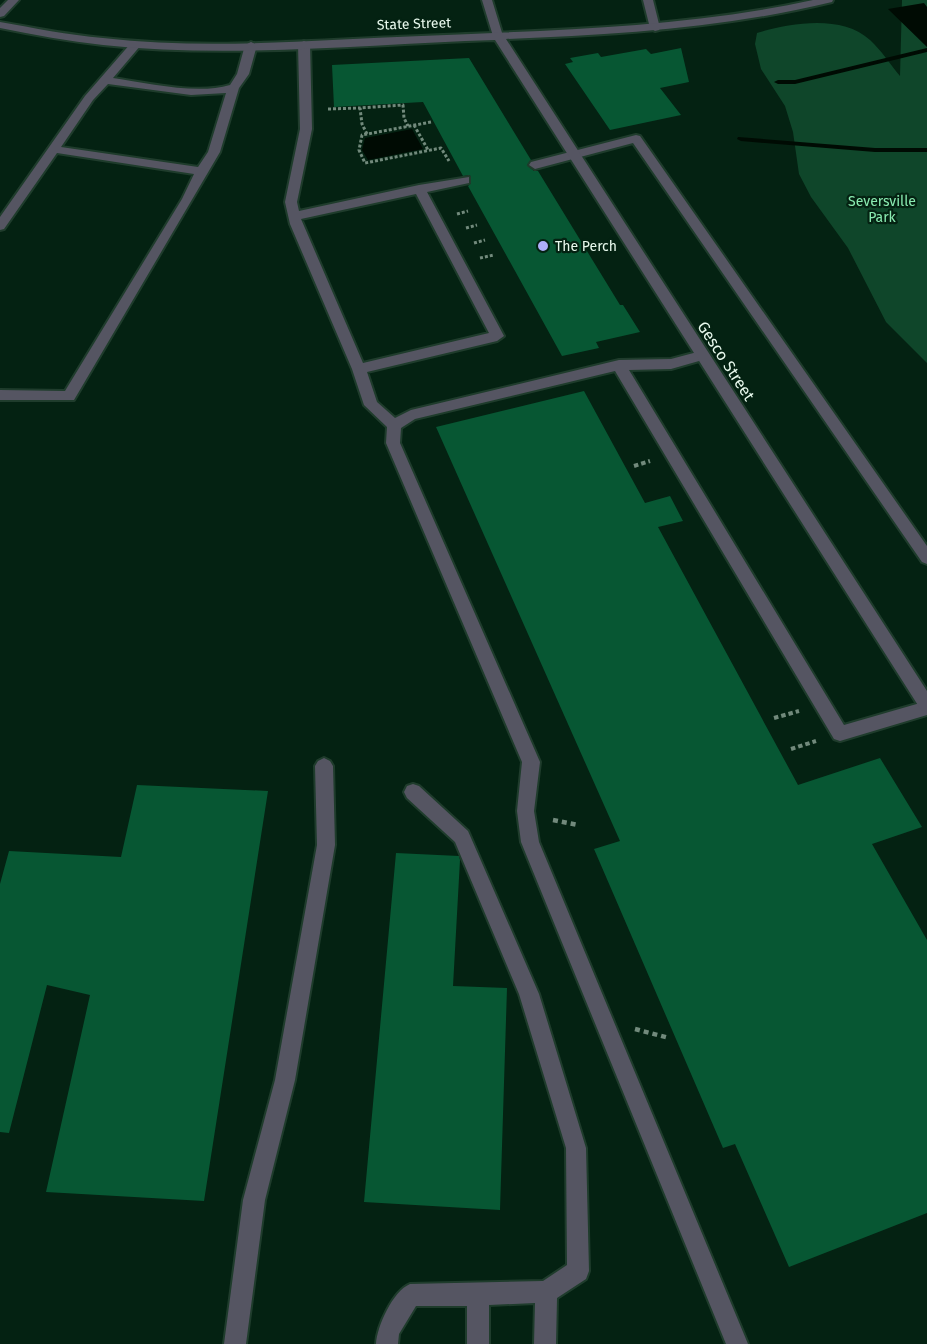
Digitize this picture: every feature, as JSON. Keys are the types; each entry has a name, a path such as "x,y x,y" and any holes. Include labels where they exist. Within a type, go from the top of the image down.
{"street":[{"path":"0,14 14,0"},
{"name":"Gesco Street","path":"487,0 498,36 927,706"},
{"path":"648,0 655,28"},
{"name":"State Street","path":"0,25 41,35 135,45 304,44 655,28 752,17 828,0"},
{"path":"304,44 306,129 291,202 294,216 359,369 371,405 394,425"},
{"path":"0,226 89,98 135,45"},
{"path":"0,395 69,396 214,152 234,87 239,82 251,45"},
{"path":"105,80 214,92 234,87"},
{"path":"535,165 636,139 927,558"},
{"path":"53,149 201,171"},
{"path":"294,216 465,180"},
{"path":"359,369 497,336 419,189"},
{"path":"394,425 411,415 619,365 670,364 701,356"},
{"path":"619,365 840,734 927,706"},
{"path":"394,425 393,442 531,762 531,776 524,814 530,842 737,1344"},
{"path":"235,1344 254,1200 285,1080 326,844 324,766"},
{"path":"387,1344 388,1331 410,1295 546,1292 578,1271 576,1148 529,994 462,837 412,792"},
{"path":"545,1344 546,1292"},
{"path":"478,1295 478,1344"}],"path":[{"path":"325,110 403,105 404,118 408,126"},
{"path":"360,108 362,124 367,134"},
{"path":"431,122 362,135 359,150 365,163 441,148 449,161"},
{"path":"414,125 428,150"}],"green space":[{"name":"Seversville Park","path":"902,0 927,0 927,363 886,322 848,248 811,197 799,174 793,132 785,106 761,69 755,44 757,33 785,26 815,23 845,27 870,40 900,76"}],"shaded area":[{"path":"924,3 927,7 927,47 888,9"},
{"path":"412,129 423,149 368,160 362,150 365,138"}],"building":[{"path":"681,48 689,82 660,88 681,115 610,130 565,64 573,62 570,58 598,53 601,57 646,49 651,54"},
{"name":"The Perch","path":"469,58 531,160 527,165 534,171 538,171 620,305 623,305 640,332 596,342 599,348 562,356 468,186 471,183 470,175 463,176 423,102 334,107 332,65"},
{"path":"584,391 645,503 670,496 683,521 658,527 798,785 880,758 922,827 872,844 927,940 927,1213 789,1267 735,1144 723,1148 594,849 620,841 436,427"},
{"path":"137,785 268,791 204,1201 46,1192 90,995 47,985 9,1133 0,1132 0,884 9,851 121,857"},
{"path":"396,853 459,856 453,986 507,988 500,1210 364,1202"}],"waterway":[{"path":"778,82 795,82 927,50"},
{"path":"741,139 875,150 927,150"}],"place":[{"name":"The Perch","path":"543,246"}]}
